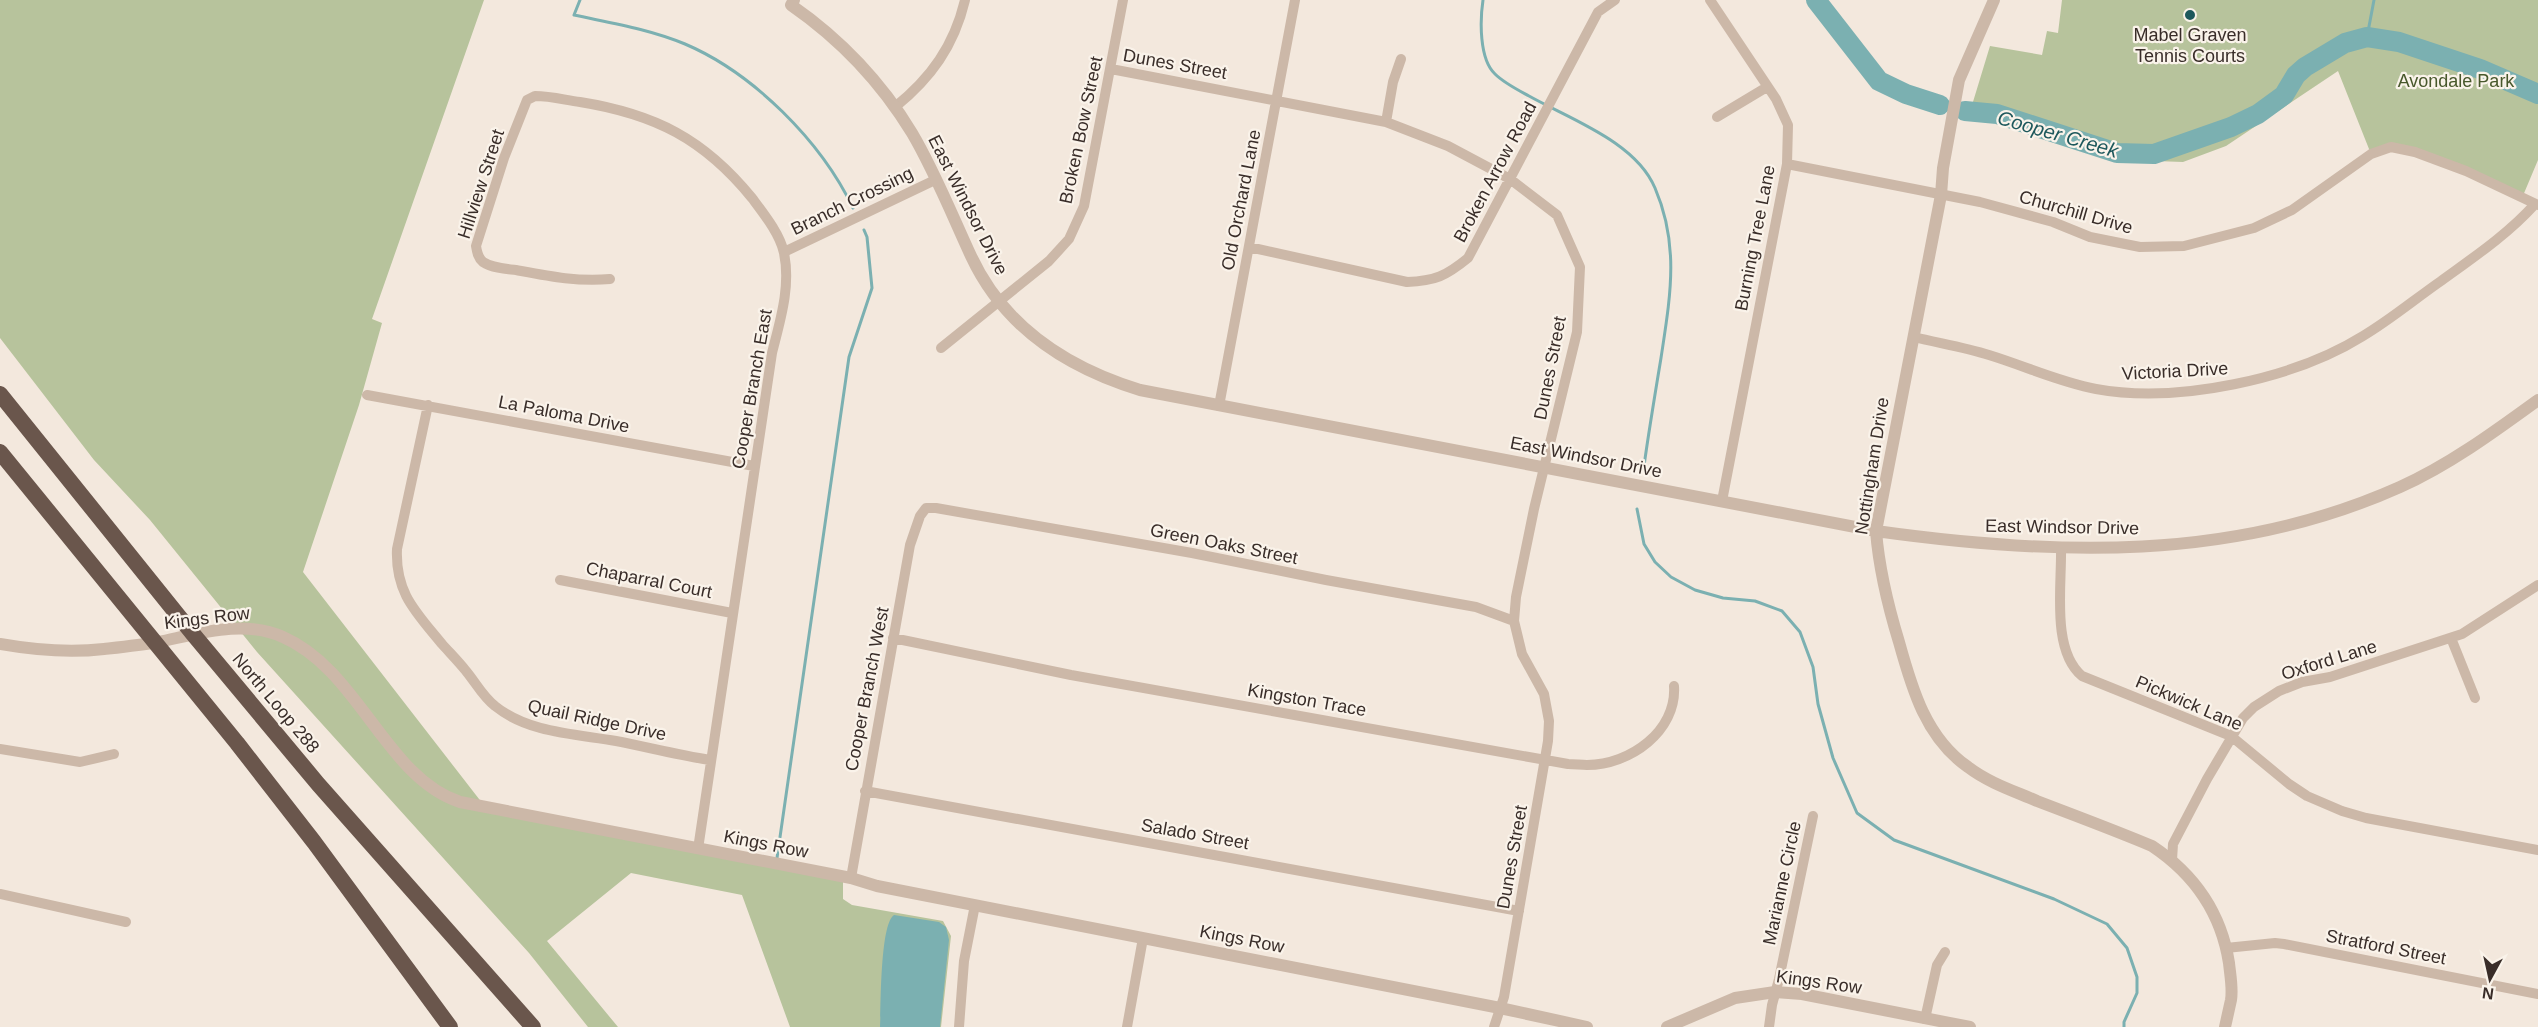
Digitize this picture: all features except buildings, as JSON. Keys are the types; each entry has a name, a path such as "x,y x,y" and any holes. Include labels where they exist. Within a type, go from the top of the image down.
{"highway":[{"name":"North Loop 288","path":"0,394 193,634 318,784 533,1027"},
{"path":"0,452 307,833 450,1027"}],"street":[{"path":"895,107 916,90 944,56 955,35 965,0"},
{"name":"Broken Bow Street","path":"941,348 1049,261 1069,239 1084,206 1123,0"},
{"name":"Old Orchard Lane","path":"1219,406 1295,0"},
{"name":"Broken Arrow Road","path":"1249,247 1407,282 1428,281 1450,274 1468,258 1598,12 1615,0"},
{"name":"Burning Tree Lane","path":"1710,0 1776,99 1788,126 1787,164 1722,501"},
{"name":"Nottingham Drive","path":"1994,0 1959,80 1943,168 1941,195 1876,531 1878,559 1887,603 1914,695 1928,723 1953,755 1995,784 2141,842 2172,860 2200,890 2221,926 2226,948 2231,998 2225,1027"},
{"name":"East Windsor Drive","path":"790,2 833,38 863,68 895,107 912,134 972,257 999,302 1012,318 1036,339 1071,363 1100,377 1140,390 1876,531 1956,542 2061,548 2113,548 2200,542 2275,530 2325,517 2402,486 2461,454 2538,400"},
{"path":"1386,122 1393,82 1401,59"},
{"name":"Dunes Street","path":"1111,69 1386,122 1448,146 1510,179 1557,214 1580,267 1577,332 1546,468 1534,509 1516,597 1514,621 1521,654 1541,685 1549,721 1546,761 1520,911 1494,1027"},
{"path":"1717,117 1767,87"},
{"name":"Cooper Branch East","path":"527,100 535,96 547,96 606,106 645,116 677,131 709,154 734,177 764,214 784,252 784,305 772,353 754,466 698,849"},
{"name":"Hillview Street","path":"527,100 504,158 476,246 477,255 484,263 497,267 564,279 610,279"},
{"name":"Churchill Drive","path":"1787,164 2012,210 2090,237 2140,247 2184,246 2245,231 2292,210 2371,154 2391,147 2415,152 2456,167 2537,204"},
{"name":"Branch Crossing","path":"784,252 935,180"},
{"name":"Victoria Drive","path":"1914,337 1989,355 2034,372 2101,390 2155,392 2227,386 2298,366 2363,337 2470,260 2520,221 2537,204"},
{"name":"La Paloma Drive","path":"367,395 754,466"},
{"name":"Quail Ridge Drive","path":"428,405 396,568 403,592 418,615 466,671 486,699 505,714 524,723 581,737 710,760"},
{"name":"Green Oaks Street","path":"926,508 1192,553 1476,607 1514,621"},
{"name":"Cooper Branch West","path":"851,878 910,545 920,516 926,508"},
{"name":"Pickwick Lane","path":"2061,548 2059,594 2065,653 2073,669 2082,676 2231,736 2289,784 2307,796 2342,811 2366,818 2538,850"},
{"name":"Chaparral Court","path":"560,580 732,613"},
{"name":"Oxford Lane","path":"2172,860 2173,844 2242,718 2279,692 2302,682 2330,677 2451,638 2484,622 2538,585"},
{"name":"Kings Row","path":"0,646 67,651 102,650 155,643 193,634 257,628 280,635 301,646 330,670 420,778 449,798 479,807 851,878 877,886 1587,1027"},
{"name":"Kingston Trace","path":"893,638 1071,675 1546,761 1587,765 1613,760 1643,747 1664,727 1675,700 1674,686"},
{"path":"2451,638 2475,698"},
{"path":"0,749 80,762 114,754"},
{"name":"Salado Street","path":"866,791 1520,911"},
{"name":"Marianne Circle","path":"1769,1027 1813,816"},
{"path":"0,894 126,922"},
{"path":"959,1027 964,961 975,905"},
{"path":"1127,1027 1143,938"},
{"name":"Stratford Street","path":"2226,948 2284,944 2538,994"},
{"path":"1925,1019 1937,965 1945,952"},
{"name":"Kings Row","path":"1667,1027 1735,998 1775,992 1802,994 1970,1027"}],"green space":[{"path":"0,0 484,0 372,319 382,323 359,405 303,572 486,808 843,877 843,899 852,905 943,921 951,936 941,1027 790,1027 742,895 631,873 547,941 618,1027 588,1027 529,953 257,652 150,520 94,460 0,338"},
{"name":"Avondale Park","path":"2062,0 2538,0 2538,160 2522,198 2401,148 2371,154 2338,71 2226,146 2183,162 2126,160 1969,115 1990,46 2042,55 2047,31 2058,33"}],"water":[{"path":"894,915 939,922 946,927 949,940 940,1027 880,1027 886,933"}],"waterway":[{"path":"580,0 574,15 658,34 685,44 735,72 760,91 804,134 823,158 853,208"},
{"path":"1483,0 1481,18 1483,49 1495,74 1516,89 1600,133 1633,157 1646,172 1663,209 1670,251 1670,293 1644,466"},
{"name":"Cooper Creek","path":"1816,0 1879,81 1906,94 1940,105"},
{"path":"2367,37 2374,0"},
{"name":"Cooper Creek","path":"1965,111 1997,114 2117,153 2154,154 2231,127 2258,114 2284,95 2296,75 2305,67 2345,43 2367,37 2399,42 2480,69 2538,94"},
{"path":"777,858 849,357 872,288 867,237 864,230"},
{"path":"1637,509 1644,544 1655,562 1671,577 1695,590 1723,598 1755,601 1782,611 1800,632 1813,667 1818,704 1833,758 1857,813 1894,840 2054,899 2107,924 2127,948 2137,977 2137,993 2124,1027"}],"place":[{"name":"Mabel Graven Tennis Courts","path":"2190,15"}]}
